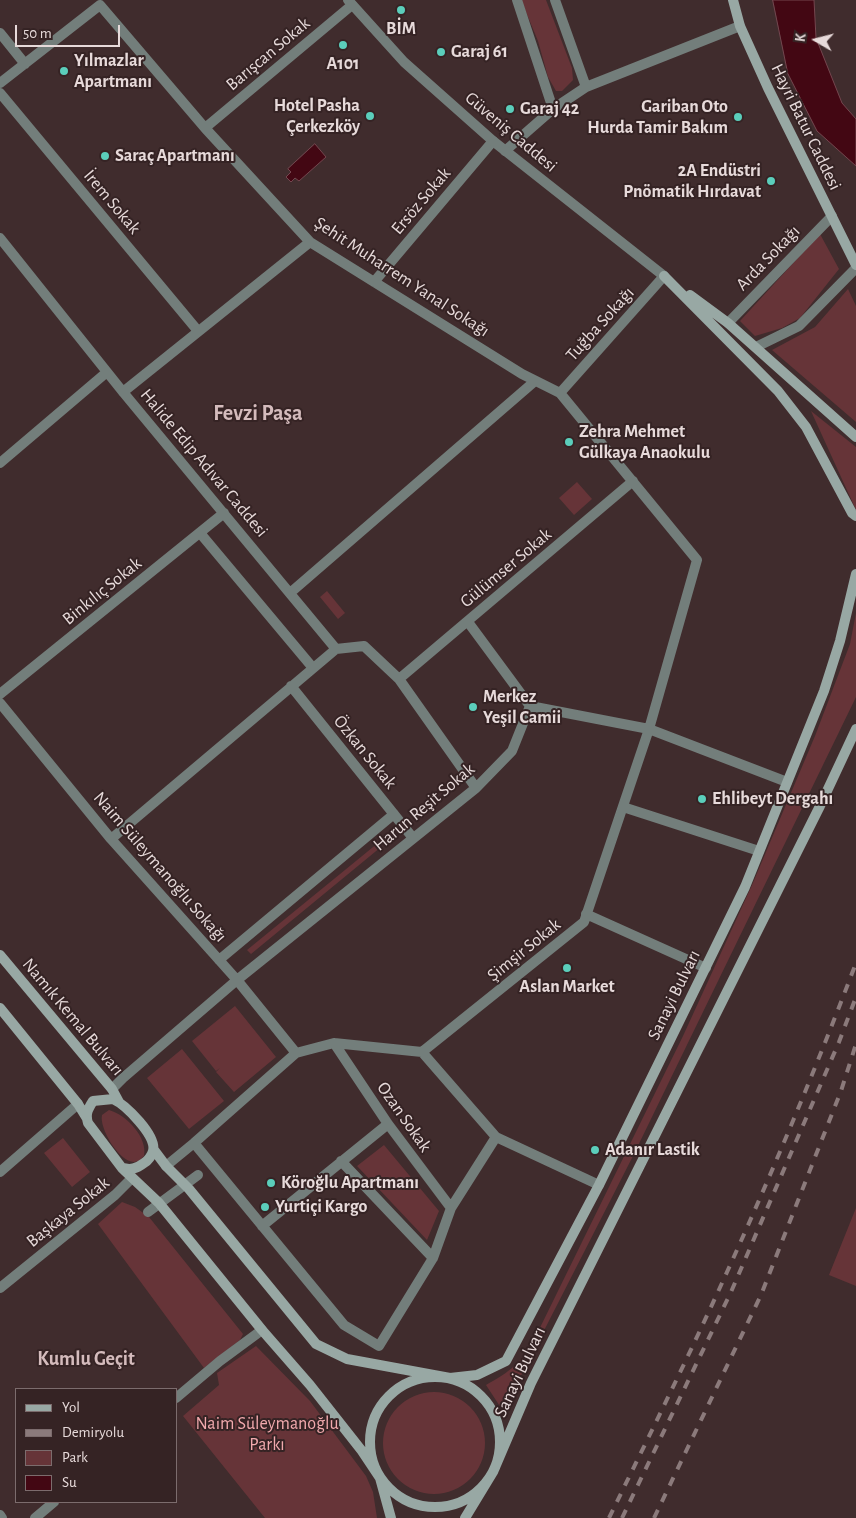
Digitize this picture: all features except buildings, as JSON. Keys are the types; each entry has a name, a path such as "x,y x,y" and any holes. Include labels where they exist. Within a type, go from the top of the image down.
{"main road":[{"name":"Hayri Batur Caddesi","path":"734,0 740,26 768,88 856,266"},
{"name":"Güveniş Caddesi","path":"664,276 728,323 856,437"},
{"name":"Güveniş Caddesi","path":"664,276 778,391 806,427 852,512 856,516"},
{"name":"Sanayi Bulvarı","path":"450,1378 477,1375 506,1361 599,1185 745,887 824,691 840,640 856,574"},
{"name":"Sanayi Bulvarı","path":"465,1518 493,1472 531,1383 816,814 856,729"},
{"name":"Namık Kemal Bulvarı","path":"0,955 112,1089 119,1102 129,1109 153,1141 154,1150 166,1166 185,1185 316,1344 347,1359 450,1378"},
{"path":"0,1008 78,1104 88,1123 122,1168 159,1203 262,1330 310,1385 362,1451 380,1478 395,1495 416,1505 438,1508 460,1502 479,1490 493,1472 500,1444 500,1434 494,1415 484,1398 469,1386 450,1378 428,1376 407,1382 388,1395 376,1414 370,1435 371,1457 380,1478 390,1518"},
{"path":"86,1117 88,1108 93,1101 113,1099 119,1102"},
{"path":"122,1168 130,1170 136,1168 146,1162 154,1150"}],"street":[{"path":"517,0 553,108"},
{"path":"555,0 586,86"},
{"path":"0,83 100,3"},
{"name":"Şehit Muharrem Yanal Sokağı","path":"100,3 206,128 310,242 536,381 560,393 697,560"},
{"name":"Barışcan Sokak","path":"206,128 350,3"},
{"name":"Güveniş Caddesi","path":"350,3 404,62 493,141 664,276"},
{"path":"505,151 553,108 586,86 740,26"},
{"path":"0,34 25,64"},
{"name":"İrem Sokak","path":"0,93 198,332"},
{"name":"Ersöz Sokak","path":"374,282 493,141"},
{"name":"Arda Sokağı","path":"728,323 832,216"},
{"name":"Halide Edip Adıvar Caddesi","path":"0,238 123,392 336,649"},
{"path":"123,392 310,242"},
{"path":"756,347 799,326 856,266"},
{"name":"Tuğba Sokağı","path":"560,393 664,276"},
{"path":"0,463 108,372"},
{"path":"290,593 536,381"},
{"name":"Gülümser Sokak","path":"399,679 633,481"},
{"name":"Binkılıç Sokak","path":"0,694 224,513"},
{"path":"200,533 313,668"},
{"name":"Şimşir Sokak","path":"422,1052 584,922 649,729 697,560"},
{"path":"468,622 530,706 649,729 787,782"},
{"path":"111,839 336,649 364,646 399,679 476,788"},
{"name":"Özkan Sokak","path":"291,686 413,838"},
{"name":"Naim Süleymanoğlu Sokağı","path":"0,703 111,839 237,980 296,1053"},
{"name":"Harun Reşit Sokak","path":"112,1089 237,980 476,788 512,751 530,706"},
{"path":"622,808 760,851"},
{"name":"Harun Reşit Sokak","path":"219,960 394,814"},
{"path":"586,914 706,968"},
{"path":"166,1166 296,1053 334,1042 422,1052 496,1136 599,1185"},
{"name":"Ozan Sokak","path":"334,1042 388,1124 451,1208"},
{"path":"0,1172 78,1104"},
{"path":"262,1226 388,1124"},
{"path":"194,1143 344,1324 379,1346 433,1258 451,1208 496,1136"},
{"path":"341,1161 433,1258"},
{"path":"148,1212 198,1175"},
{"name":"Başkaya Sokak","path":"0,1288 115,1195 132,1178"},
{"path":"178,1396 262,1330"},
{"path":"34,1518 53,1503"}],"green space":[{"path":"521,0 546,0 572,68 573,80 562,91 556,91 548,77 538,41"},
{"path":"820,234 839,269 800,318 782,328 755,336 740,321"},
{"path":"848,289 856,306 856,422 772,350 815,327"},
{"path":"811,411 856,447 856,510"},
{"path":"577,482 592,499 574,515 559,498"},
{"path":"327,591 345,613 338,619 320,597"},
{"path":"856,613 856,697 633,1156 503,1411 486,1385 512,1368 531,1346 683,1036 752,885 815,736 850,644"},
{"path":"378,843 381,847 251,954 247,950"},
{"path":"235,1006 276,1057 234,1092 216,1072 220,1068 216,1071 192,1041"},
{"path":"182,1049 224,1101 189,1129 147,1078"},
{"path":"109,1110 129,1122 143,1142 144,1156 138,1161 128,1161 116,1151 107,1136 102,1115"},
{"path":"63,1138 90,1172 72,1187 44,1153"},
{"path":"384,1145 439,1211 427,1240 357,1166"},
{"path":"122,1202 135,1207 149,1217 243,1334 240,1340 204,1368 98,1224"},
{"path":"856,1208 856,1286 829,1275"},
{"name":"Naim Süleymanoğlu Parkı","path":"256,1346 310,1401 366,1476 373,1492 377,1518 265,1518 183,1416 219,1385 217,1373"},
{"path":"434,1392 454,1395 463,1400 477,1414 482,1423 485,1443 482,1463 477,1472 463,1486 454,1491 434,1494 414,1491 405,1486 391,1472 386,1463 383,1443 386,1423 391,1414 405,1400 414,1395"}],"water":[{"path":"773,0 814,0 816,38 842,103 856,119 856,166 817,131 788,74"},
{"path":"315,144 326,157 299,181 295,178 291,182 286,177 291,172 288,169"}],"railway":[{"path":"609,1518 740,1244 775,1164 856,963"},
{"path":"622,1518 731,1292 839,1042 856,997"},
{"path":"654,1518 761,1295 841,1091 856,1044"}],"place":[{"name":"BİM","path":"401,10"},
{"name":"A101","path":"343,45"},
{"name":"Garaj 61","path":"441,52"},
{"name":"Yılmazlar Apartmanı","path":"64,71"},
{"name":"Garaj 42","path":"510,109"},
{"name":"Hotel Pasha Çerkezköy","path":"370,116"},
{"name":"Gariban Oto Hurda Tamir Bakım","path":"738,117"},
{"name":"Saraç Apartmanı","path":"105,156"},
{"name":"2A Endüstri Pnömatik Hırdavat","path":"771,181"},
{"name":"Zehra Mehmet Gülkaya Anaokulu","path":"569,442"},
{"name":"Merkez Yeşil Camii","path":"473,707"},
{"name":"Ehlibeyt Dergahı","path":"702,799"},
{"name":"Aslan Market","path":"567,968"},
{"name":"Adanır Lastik","path":"595,1150"},
{"name":"Köroğlu Apartmanı","path":"271,1183"},
{"name":"Yurtiçi Kargo","path":"265,1207"}],"district":[{"name":"Fevzi Paşa","path":"258,413"},
{"name":"Kumlu Geçit","path":"86,1359"}]}
